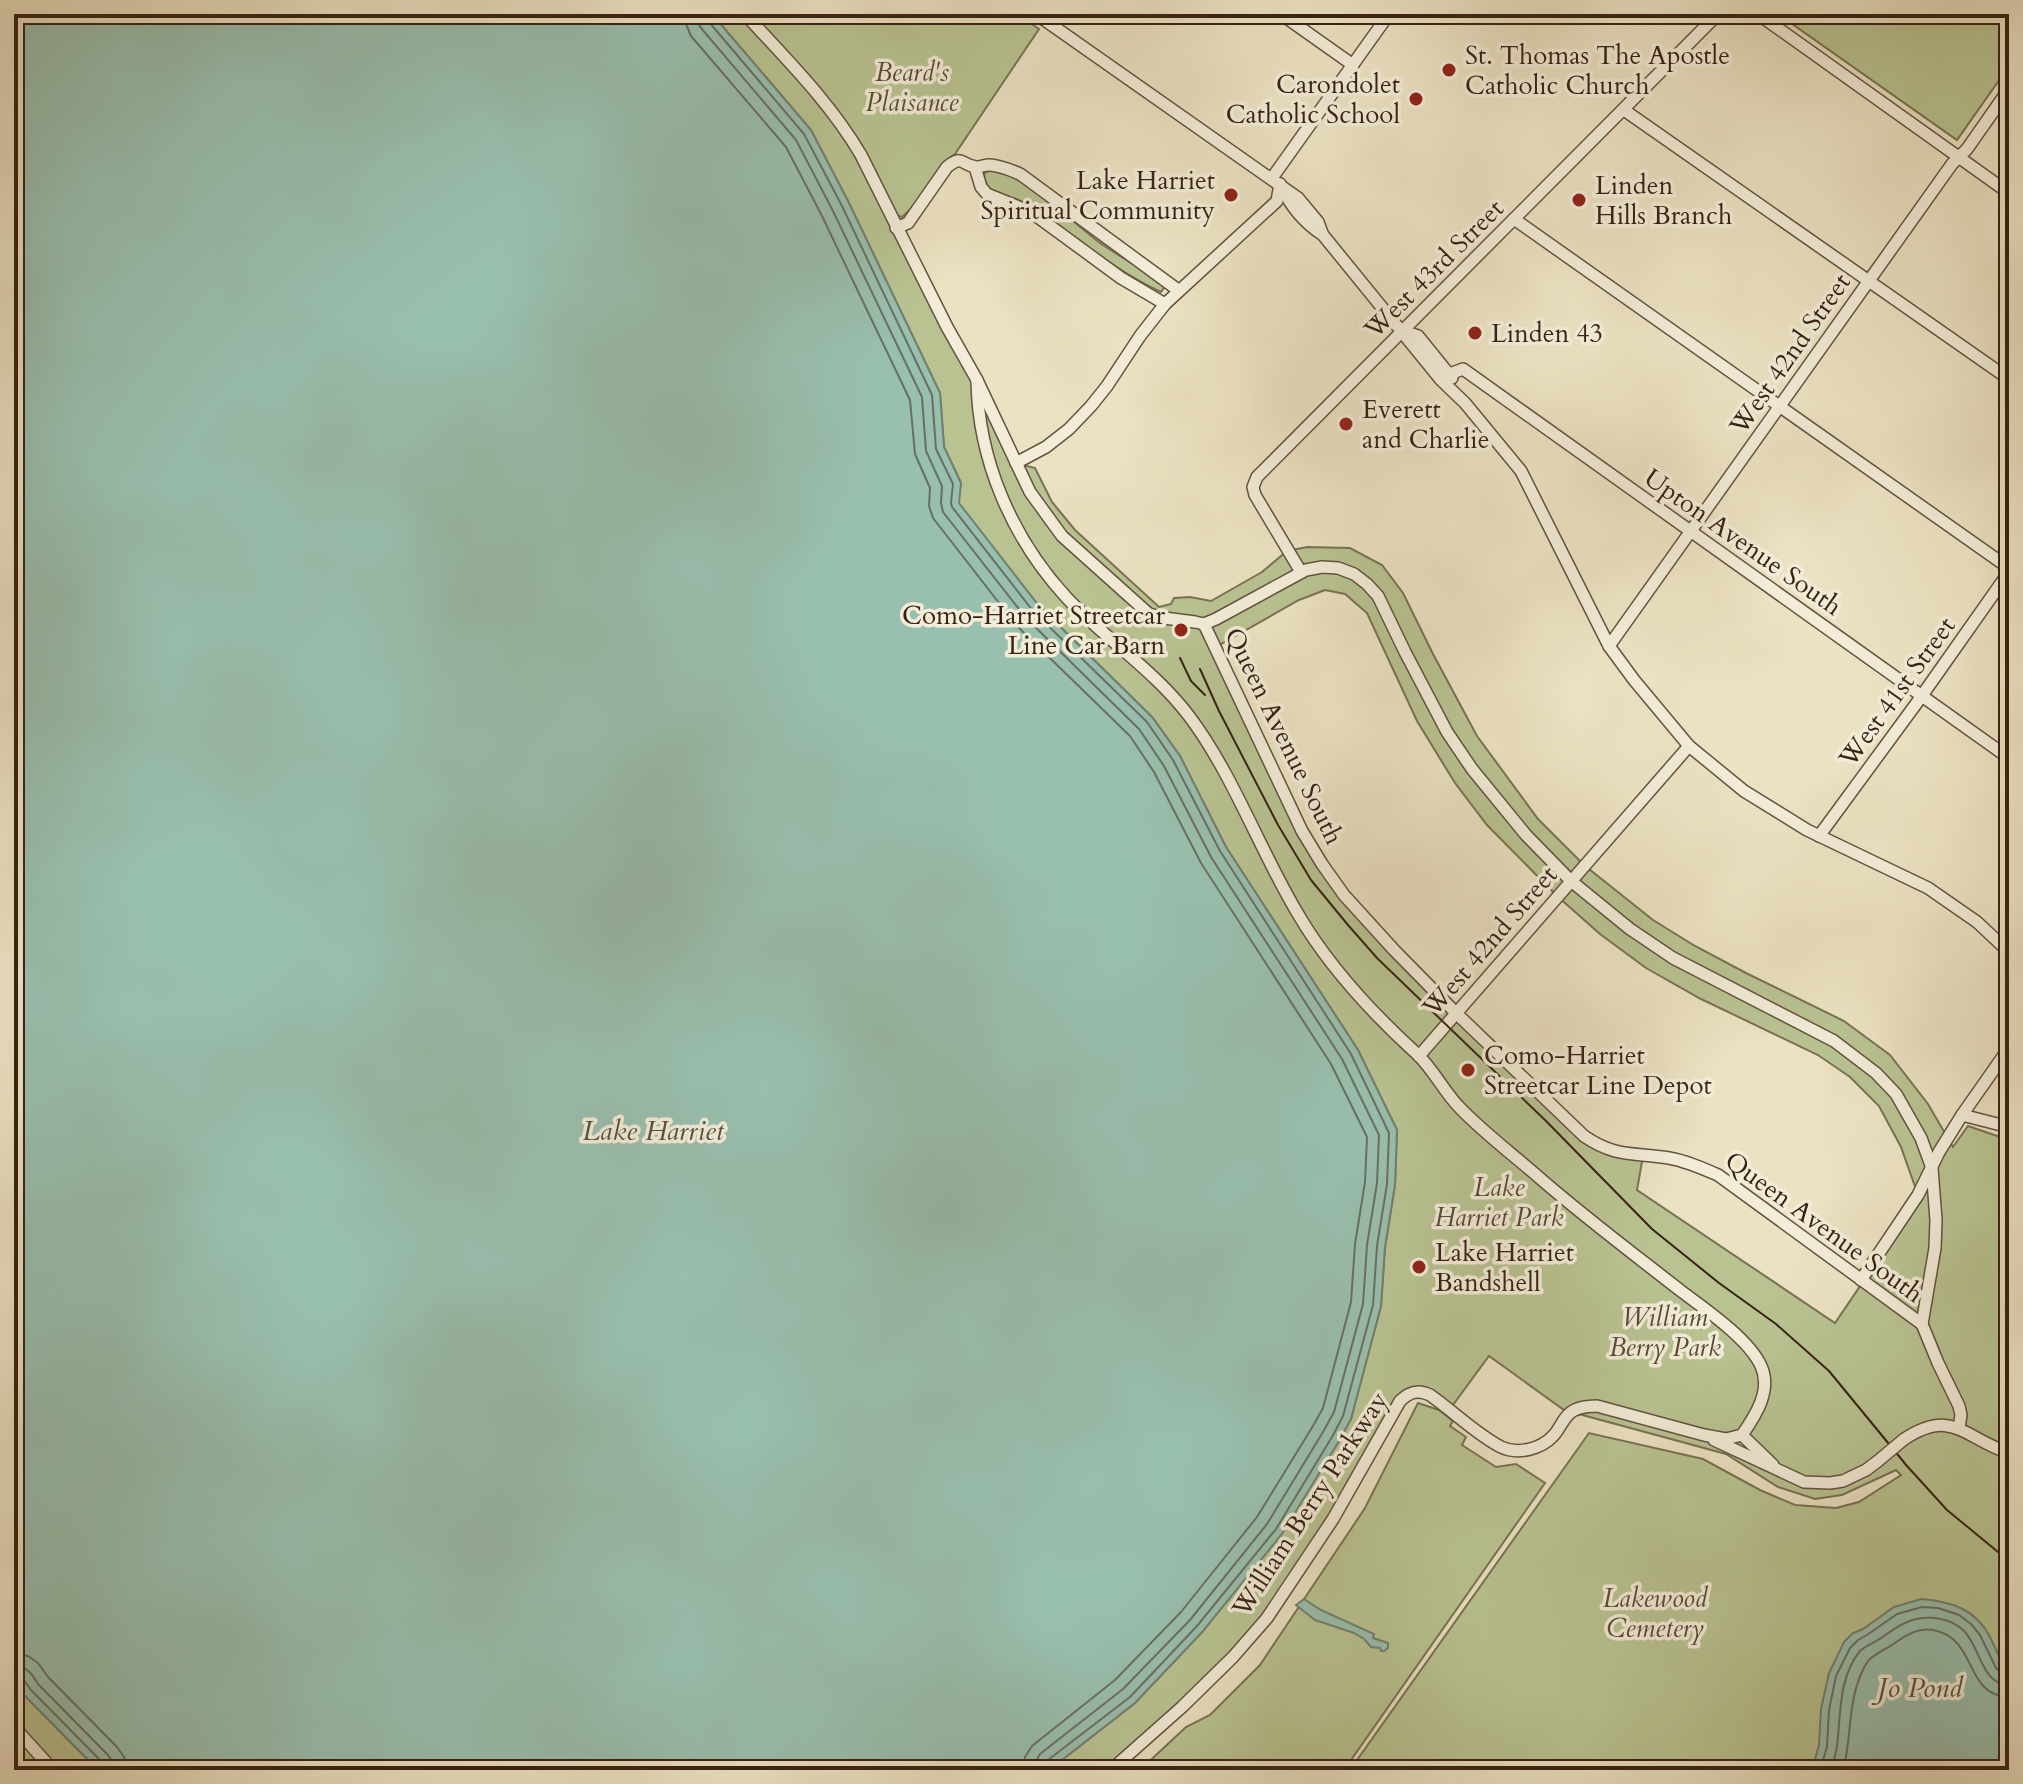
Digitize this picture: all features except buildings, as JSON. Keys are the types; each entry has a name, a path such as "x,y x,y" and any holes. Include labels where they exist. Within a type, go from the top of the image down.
{"street":[{"path":"745,14 846,130 977,380 1030,492 1062,536 1149,614 1200,623 1216,619 1301,572 1322,567 1338,568 1354,574 1378,596 1447,732 1472,769 1526,835 1571,881 1630,929 1673,958 1834,1041 1866,1064 1896,1094 1921,1138 1932,1168 1935,1248 1922,1324 1959,1406 1959,1428"},
{"path":"1281,14 1353,65"},
{"path":"1016,463 1046,447 1069,429 1091,406 1165,304 1277,201 1276,181 1389,14"},
{"name":"West 43rd Street","path":"1301,572 1255,495 1253,487 1257,477 1718,14"},
{"path":"1758,14 2009,193"},
{"path":"1041,16 1276,181 1288,202 1312,228 1323,235 1441,380 1465,403 1521,471 1609,646 1689,746 1744,791 1819,836 1928,888 1977,922 2009,952"},
{"name":"West 42nd Street","path":"1609,646 1952,164 1967,149 2009,89"},
{"path":"1624,110 2009,379"},
{"path":"896,228 908,223 947,167 955,161 975,167 987,164 1002,167 1020,174 1178,290"},
{"path":"975,167 981,187 987,194 1031,212 1121,278 1165,304"},
{"path":"1514,219 2009,570"},
{"path":"1403,331 1418,336 1450,374 1465,403"},
{"name":"Upton Avenue South","path":"1450,374 1463,369 2009,758"},
{"path":"977,380 977,406 995,480 1008,511 1045,572 1067,598 1149,671 1189,716 1208,743 1298,914 1321,950 1386,1026 1419,1056 1450,1097 1570,1204 1724,1325 1754,1355 1762,1368 1764,1395 1742,1435"},
{"name":"West 41st Street","path":"1819,836 2009,570"},
{"name":"Queen Avenue South","path":"1200,623 1302,831 1322,864 1369,923 1456,1013 1571,1124 1597,1145 1627,1155 1682,1161 1718,1175 1922,1324"},
{"name":"West 42nd Street","path":"1419,1056 1689,746"},
{"path":"1861,1280 1918,1195 1962,1115 2009,1048"},
{"path":"1962,1115 2009,1127"},
{"name":"William Berry Parkway","path":"1111,1770 1182,1707 1267,1618 1333,1519 1406,1395 1419,1391 1430,1395 1510,1451 1542,1444 1553,1437 1568,1415 1582,1407 1597,1406 1704,1435 1726,1439 1742,1435 1779,1471"},
{"name":"William Berry Parkway","path":"1704,1435 1804,1482 1830,1483 1855,1476 1903,1440 1930,1426 1959,1428 2009,1453"},
{"path":"14,1727 53,1770"}],"green space":[{"path":"712,14 745,14 832,112 1016,463 1035,468 1052,502 1075,530 1159,607 1171,604 1174,598 1211,601 1262,572 1287,551 1307,547 1350,548 1382,565 1403,593 1477,736 1538,819 1584,865 1653,920 1746,973 1844,1021 1890,1055 1928,1104 1953,1147 1968,1126 2009,1140 2009,1770 1350,1770 1589,1433 1703,1459 1795,1505 1836,1508 1859,1502 1901,1475 1896,1470 1842,1495 1815,1499 1778,1487 1726,1454 1564,1410 1489,1356 1450,1409 1412,1393 1267,1618 1111,1770 1049,1770 1135,1703 1203,1631 1316,1477 1351,1419 1381,1306 1385,1247 1395,1185 1397,1130 1358,1050 1226,847 1180,756 1152,717 1039,606 958,503 961,483 944,447 940,393 811,130","holes":["1325,590 1345,594 1367,613 1417,721 1455,783 1487,825 1557,896 1600,934 1646,968 1701,999 1818,1055 1850,1077 1879,1106 1901,1147 1921,1196 1835,1323 1637,1190 1643,1156 1583,1136 1344,895 1302,831 1216,647 1299,600"]},
{"name":"Beard's Plaisance","path":"751,14 1017,14 1039,29 955,154 940,168 902,217 895,215 864,153"},
{"path":"1778,14 2009,14 2009,66 1957,140"},
{"path":"991,170 1035,190 1103,245 1166,285 1161,292 1148,286 1034,209 993,191 984,173"},
{"path":"1418,1403 1439,1410 1453,1421 1450,1426 1466,1437 1462,1445 1496,1467 1516,1464 1545,1483 1344,1770 1140,1770 1186,1727 1210,1715 1260,1665 1365,1508"},
{"path":"14,1679 24,1695 98,1770 17,1770 14,1767"}],"water":[{"name":"Lake Harriet","path":"14,14 712,14 811,130 849,203 940,393 944,447 961,483 959,503 1039,606 1152,717 1180,756 1226,847 1358,1050 1397,1130 1395,1185 1385,1247 1381,1306 1351,1419 1282,1534 1203,1631 1135,1703 1049,1770 98,1770 24,1695 14,1679"},
{"path":"1304,1599 1374,1634 1373,1638 1388,1643 1388,1648 1381,1651 1354,1633 1315,1620 1296,1605"},
{"name":"Jo Pond","path":"1921,1599 1942,1602 1970,1613 1984,1627 2009,1671 2009,1770 1812,1770 1819,1745 1821,1709 1829,1673 1844,1642 1894,1607"}],"tram line":[{"path":"1180,658 1191,681 1205,695"},
{"path":"1200,669 1278,825 1311,880 1377,958 1546,1121 1652,1229 1776,1324 1829,1371 1947,1510 2009,1561"}],"place":[{"name":"St. Thomas The Apostle Catholic Church","path":"1449,70"},
{"name":"Carondolet Catholic School","path":"1416,99"},
{"name":"Lake Harriet Spiritual Community","path":"1231,195"},
{"name":"Linden Hills Branch","path":"1579,200"},
{"name":"Linden 43","path":"1475,333"},
{"name":"Everett and Charlie","path":"1346,424"},
{"name":"Como-Harriet Streetcar Line Car Barn","path":"1181,630"},
{"name":"Como-Harriet Streetcar Line Depot","path":"1468,1070"},
{"name":"Lake Harriet Bandshell","path":"1419,1267"}],"park label":[{"name":"Lake Harriet Park","path":"1499,1202"},
{"name":"William Berry Park","path":"1665,1332"},
{"name":"Lakewood Cemetery","path":"1655,1613"}]}
